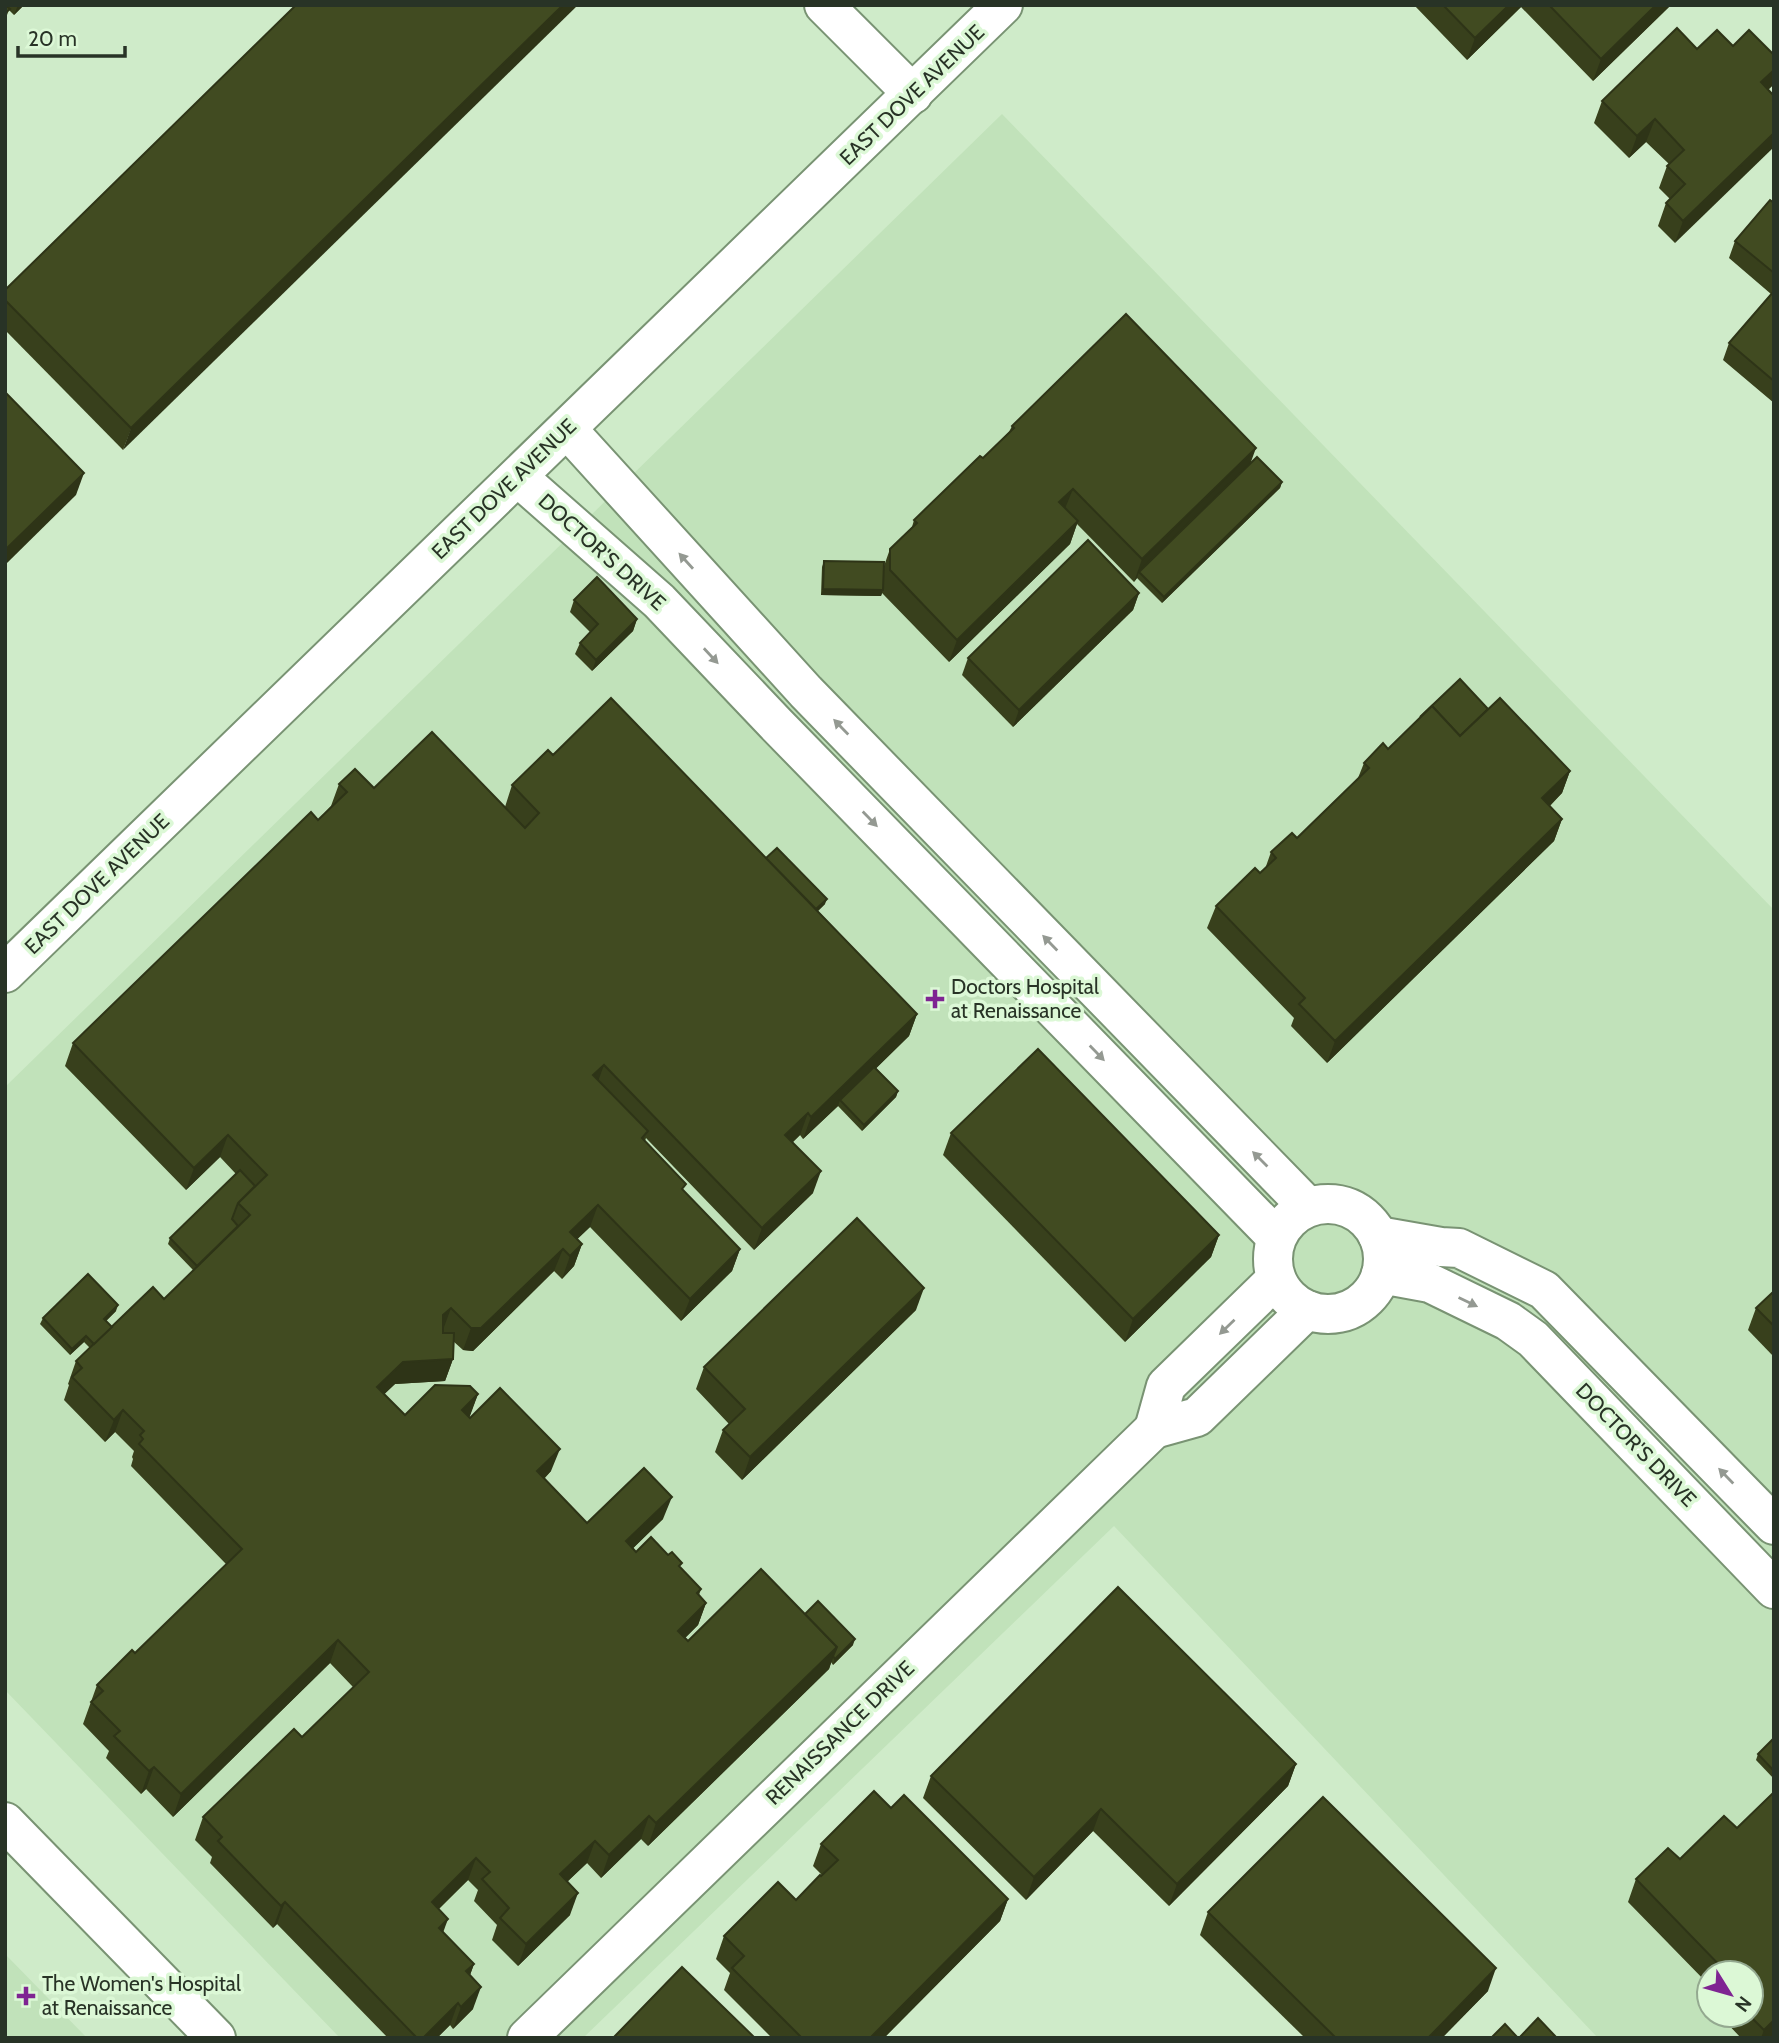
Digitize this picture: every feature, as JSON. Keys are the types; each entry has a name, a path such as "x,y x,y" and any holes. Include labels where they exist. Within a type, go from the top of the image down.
{"street":[{"path":"824,5 913,94"},
{"name":"EAST DOVE AVENUE","path":"5,973 1003,5"},
{"path":"567,429 806,692 1308,1207"},
{"name":"DOCTOR'S DRIVE","path":"518,477 659,601 1276,1237"},
{"path":"686,629 719,597"},
{"path":"775,723 806,692"},
{"path":"843,792 874,762"},
{"path":"991,943 1021,913"},
{"path":"1049,1003 1080,973"},
{"path":"1135,1092 1165,1062"},
{"path":"1328,1203 1345,1206 1363,1217 1378,1236 1383,1257 1381,1274 1368,1296 1349,1311 1329,1314 1307,1310 1291,1301 1276,1279 1273,1258 1276,1237 1294,1216 1308,1207 1328,1203"},
{"name":"DOCTOR'S DRIVE","path":"1378,1236 1459,1248 1544,1290 1771,1523 1738,1551"},
{"path":"1430,1283 1441,1247"},
{"name":"DOCTOR'S DRIVE","path":"1381,1274 1430,1283 1508,1321 1534,1339 1774,1589"},
{"path":"1154,1429 1166,1386 1276,1279"},
{"name":"RENAISSANCE DRIVE","path":"527,2038 1154,1429 1197,1417 1307,1310"},
{"path":"1534,1339 1564,1310"},
{"path":"5,1822 216,2038"}],"shaded area":[{"name":"Doctors Hospital at Renaissance","path":"1002,114 1774,910 1774,2038 1598,2038 1114,1526 583,2038 340,2038 5,1690 5,1087"},
{"name":"The Women's Hospital at Renaissance","path":"5,1954 87,2038 5,2038"}],"building":[{"path":"296,5 563,5 131,428 5,300 5,290"},
{"path":"1443,5 1509,5 1475,38"},
{"path":"1549,5 1656,5 1601,59"},
{"path":"1677,28 1697,49 1717,30 1733,46 1749,30 1774,55 1774,70 1761,82 1774,96 1774,133 1683,221 1666,203 1685,184 1667,166 1684,150 1655,119 1637,136 1602,101"},
{"path":"1770,200 1774,203 1774,273 1735,241"},
{"path":"1774,291 1774,381 1729,343"},
{"path":"1126,314 1256,448 1142,559 1073,489 1059,502 1078,521 957,640 890,570 890,549 917,523 914,520 980,456 983,458 1014,428 1012,426"},
{"path":"5,392 84,473 5,550"},
{"path":"1257,457 1282,482 1164,597 1139,572"},
{"path":"1088,540 1139,593 1019,710 968,658"},
{"path":"824,561 884,562 883,590 823,589"},
{"path":"597,577 637,619 596,660 580,643 598,624 574,600"},
{"path":"1460,679 1488,709 1460,736 1432,706 1420,717"},
{"path":"611,698 917,1014 811,1117 808,1113 785,1135 821,1171 762,1228 604,1065 593,1075 648,1131 642,1138 686,1184 682,1189 740,1249 690,1299 598,1205 570,1232 582,1244 570,1256 563,1249 481,1328 471,1328 451,1308 443,1315 443,1333 454,1333 453,1359 403,1362 377,1387 405,1415 435,1385 470,1386 478,1394 462,1410 470,1418 500,1388 560,1449 537,1471 587,1523 644,1468 672,1497 626,1541 636,1552 651,1537 668,1555 672,1552 682,1563 679,1566 701,1589 697,1593 706,1603 678,1631 688,1641 761,1569 837,1647 656,1823 649,1816 609,1855 595,1841 560,1874 578,1893 526,1944 500,1918 509,1908 482,1879 490,1872 476,1858 432,1902 448,1919 439,1928 474,1964 466,1971 481,1987 461,2007 458,2003 423,2038 417,2038 285,1902 281,1906 218,1841 222,1837 203,1817 294,1729 302,1737 369,1672 338,1640 181,1794 154,1767 149,1771 114,1736 120,1731 91,1702 103,1691 97,1685 132,1650 135,1653 242,1549 139,1444 143,1439 140,1435 144,1431 123,1410 114,1420 72,1377 82,1368 76,1361 153,1287 164,1299 250,1215 238,1203 267,1175 228,1135 194,1168 73,1043 311,812 318,820 347,792 339,784 355,769 374,788 432,732 525,828 539,813 512,785 548,750 553,755"},
{"path":"1500,698 1570,771 1542,798 1562,819 1335,1041 1299,1004 1305,998 1216,906 1255,868 1260,873 1276,858 1271,852 1292,833 1297,838 1369,768 1364,763 1383,743 1388,749 1432,706 1460,736"},
{"path":"777,848 827,899 816,909 766,858"},
{"path":"1038,1049 1219,1235 1133,1319 951,1133"},
{"path":"874,1067 898,1091 864,1125 840,1100"},
{"path":"240,1170 255,1186 238,1203 232,1219 238,1226 197,1266 170,1238"},
{"path":"857,1218 924,1288 750,1457 723,1430 745,1409 704,1367"},
{"path":"88,1274 118,1305 104,1319 112,1327 94,1344 86,1336 72,1349 43,1318"},
{"path":"1774,1291 1774,1326 1756,1308"},
{"path":"1118,1587 1296,1764 1177,1884 1101,1809 1034,1877 931,1776"},
{"path":"818,1601 855,1639 835,1659 833,1656 837,1647 805,1614"},
{"path":"1774,1738 1774,1771 1758,1754"},
{"path":"874,1791 891,1808 904,1795 1008,1899 870,2038 802,2038 732,1968 744,1956 724,1936 778,1882 796,1900 838,1860 821,1844"},
{"path":"1774,1792 1774,2020 1765,2029 1765,1959 1713,1959 1636,1879 1668,1848 1680,1859 1724,1816 1737,1828"},
{"path":"1323,1797 1496,1968 1428,2038 1336,2038 1208,1912"},
{"path":"682,1967 755,2038 613,2038"},
{"path":"1538,2018 1557,2038 1519,2038"},
{"path":"1505,2024 1518,2038 1491,2038"}],"place":[{"name":"Doctors Hospital at Renaissance","path":"935,999"},
{"name":"The Women's Hospital at Renaissance","path":"26,1996"}]}
